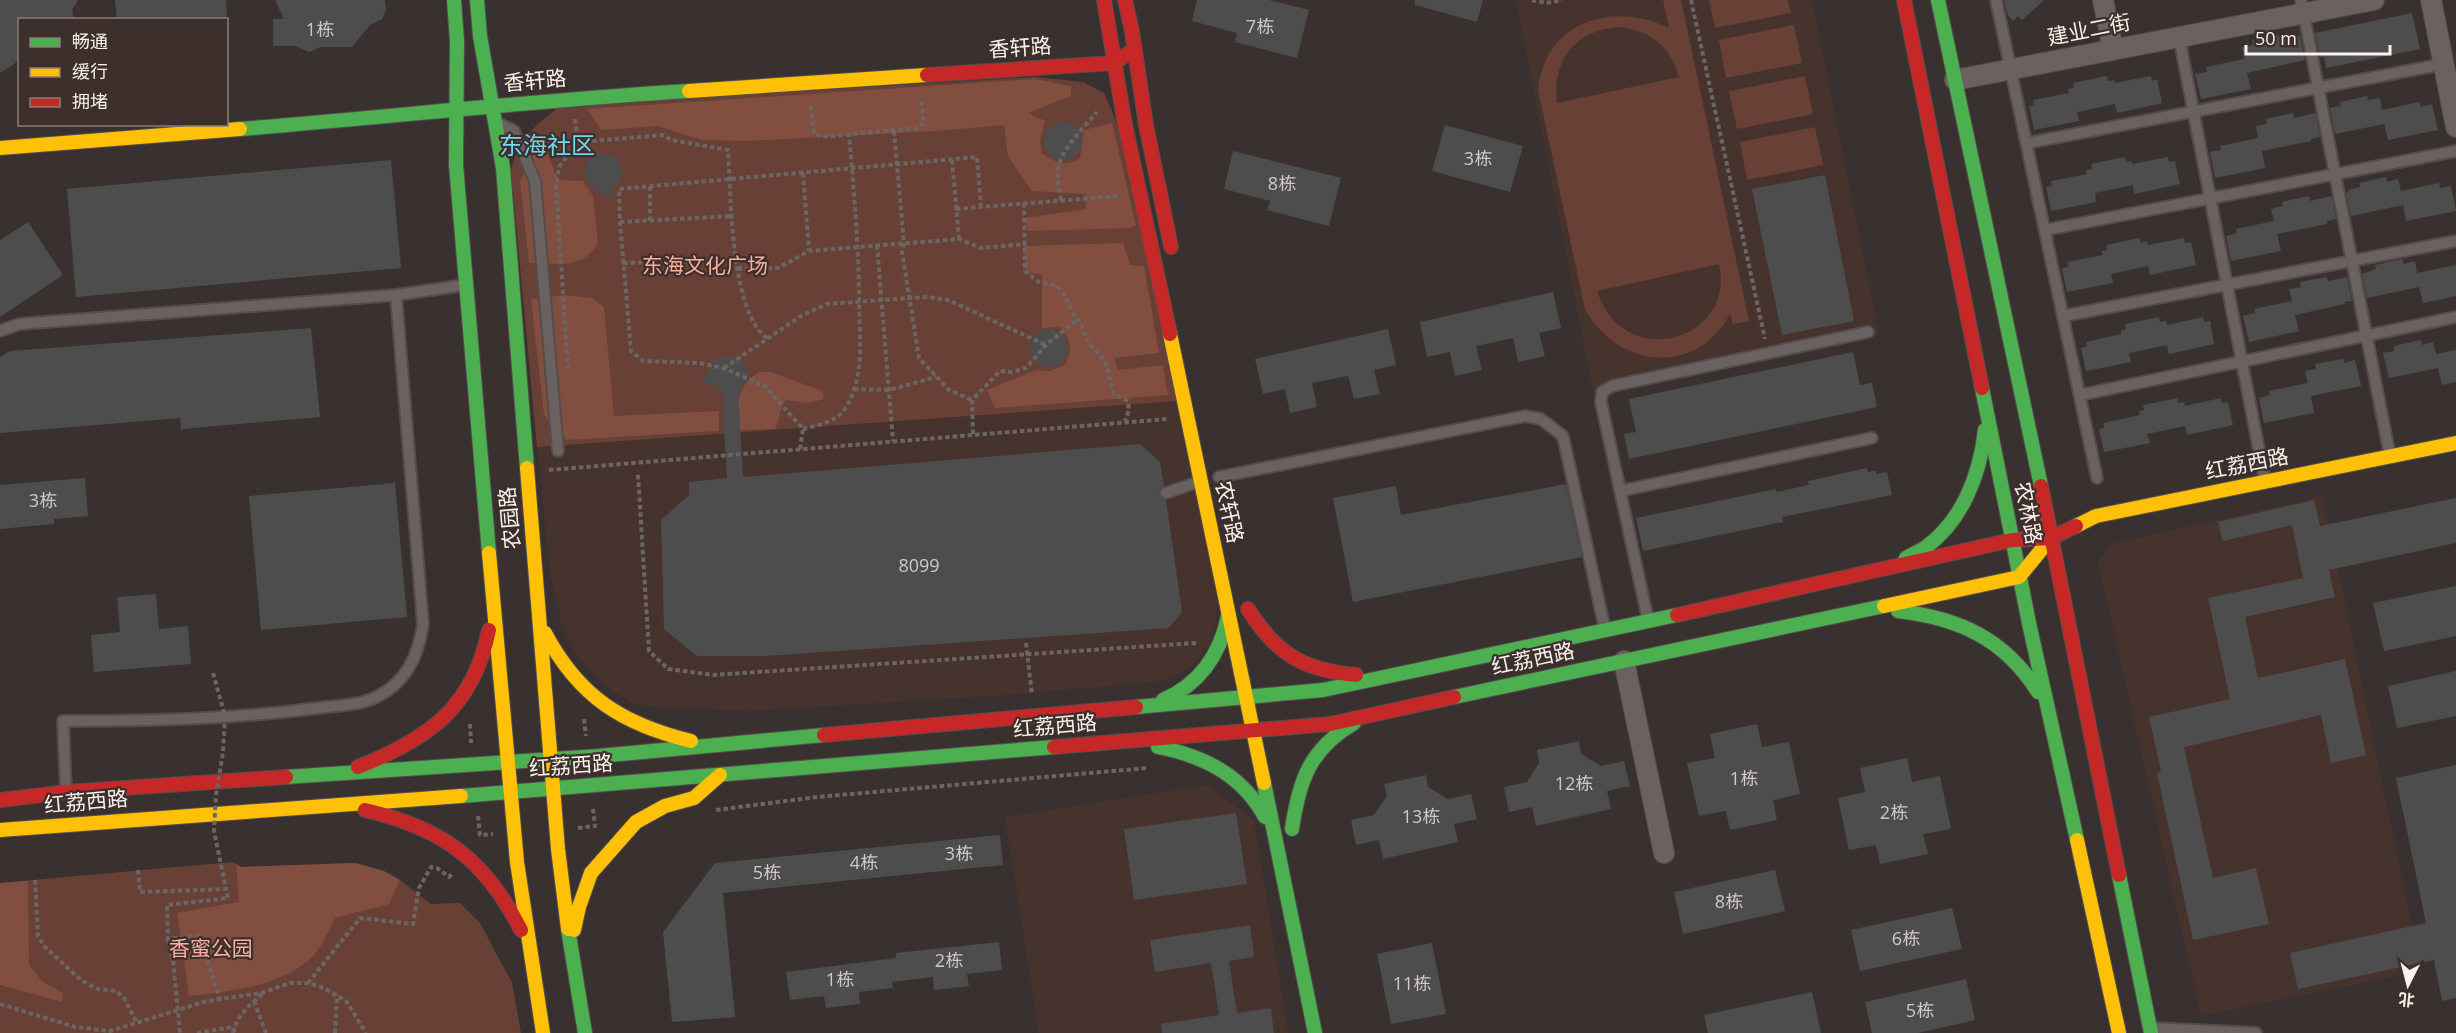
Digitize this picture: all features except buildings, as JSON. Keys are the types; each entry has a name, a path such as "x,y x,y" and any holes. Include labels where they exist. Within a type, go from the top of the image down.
{"main road":[{"name":"农园路","path":"454,0 457,41 473,89 492,106 503,168 558,849 570,950 585,1033"},
{"name":"农园路","path":"477,0 473,89 456,110 456,165 510,792 543,1033"},
{"name":"农轩路","path":"1104,0 1125,125 1229,611 1315,1033"},
{"path":"1125,0 1146,125 1175,266"},
{"name":"农林路","path":"1904,0 2019,577 2118,1033"},
{"name":"农林路","path":"1938,0 2051,538 2150,1030"},
{"path":"1094,46 1111,44 1133,50"},
{"path":"1114,63 1133,50"},
{"name":"香轩路","path":"0,148 572,99 1114,63"},
{"path":"1872,571 1928,546 1957,513 1974,483 1985,436 1986,407"},
{"name":"红荔西路","path":"0,800 66,792 337,790 510,792 1252,730 1269,712 1323,690 2012,540 2051,538 2096,516 2456,443"},
{"path":"1201,481 1219,476"},
{"name":"红荔西路","path":"0,830 337,790 508,763 1246,697 1269,712 1330,724 2019,577 2051,538"},
{"path":"1255,640 1247,603 1259,629 1275,646 1295,660 1314,669 1346,675 1394,674"},
{"path":"493,604 486,648 473,679 454,705 425,734 384,756 337,790 387,815 432,831 467,857 489,879 513,911 530,948"},
{"path":"1146,706 1172,697 1193,684 1219,649 1226,633 1229,611"},
{"path":"1860,611 1912,612 1960,623 2015,658 2033,683 2050,718"},
{"path":"539,620 555,655 573,680 597,702 630,723 669,737 714,746"},
{"path":"1286,797 1293,835 1295,802 1300,783 1322,746 1343,729 1370,715"},
{"path":"1117,742 1162,748 1197,756 1233,776 1261,807 1274,836"},
{"path":"570,950 579,907 591,873 636,822 665,806 694,798 720,775"},
{"name":"红荔西路","path":"0,793 28,798"},
{"name":"红荔西路","path":"0,836 30,827"}],"street":[{"path":"2103,0 2113,50"},
{"name":"建业二街","path":"1955,80 2179,37 2303,7 2374,0"},
{"path":"2431,0 2456,127"},
{"path":"1624,661 1664,853"},
{"path":"2118,1033 2150,1030"}],"lane":[{"path":"1996,0 2097,478"},
{"path":"2303,7 2390,456"},
{"path":"2179,37 2265,482"},
{"path":"2027,143 2444,64"},
{"path":"495,122 514,131 536,181 558,451"},
{"path":"2045,230 2456,151"},
{"path":"2063,316 2456,241"},
{"path":"0,331 19,324 396,295 466,285"},
{"path":"66,792 63,721 179,721 290,712 367,701 394,686 408,669 418,650 423,624 396,295"},
{"path":"2080,395 2456,317"},
{"path":"1648,621 1601,402 1602,392 1612,386 1868,332"},
{"path":"1219,476 1525,416 1541,419 1563,436 1605,630"},
{"path":"1620,491 1872,438"},
{"path":"1166,493 1201,481"},
{"path":"2150,1030 2256,1033"}],"path":[{"path":"1532,0 1546,3 1563,0"},
{"path":"1691,0 1767,352"},
{"path":"809,83 814,133 822,137 917,128 924,123 920,75"},
{"path":"568,372 556,188 559,167 578,142 572,99"},
{"path":"1061,200 1058,170 1061,160 1080,131 1097,112"},
{"path":"894,131 904,243 902,252 919,358 949,390 972,400"},
{"path":"578,142 664,135 671,140 728,150 736,260 746,311 759,332 767,338"},
{"path":"802,429 821,424 843,412 854,389 860,358 859,247 849,135"},
{"path":"800,449 802,429 765,387 723,368 700,363 642,361 631,351 619,189 977,158 981,207"},
{"path":"952,160 958,239"},
{"path":"803,173 809,251"},
{"path":"650,186 650,220"},
{"path":"956,209 1127,195"},
{"path":"1024,203 1025,271 1039,282 1057,286 1078,319 1088,343 1105,361 1114,394 1128,401 1129,410 1125,421"},
{"path":"620,222 733,216"},
{"path":"736,260 741,268 778,268 809,251 958,239 981,248 1026,244"},
{"path":"877,245 893,441"},
{"path":"623,263 736,260"},
{"path":"723,368 801,316 827,304 909,298 928,297 948,300 1046,345"},
{"path":"973,434 972,400 1000,371 1012,372 1026,368 1046,345 1078,319"},
{"path":"854,389 889,390 936,377"},
{"path":"527,472 1170,419"},
{"path":"638,475 649,651 668,669 714,675 1197,643"},
{"path":"1026,643 1035,716"},
{"path":"180,1033 173,960 168,939 167,905 228,898 214,831 225,716 213,673"},
{"path":"710,810 817,797 1158,768"},
{"path":"308,983 360,918 413,924 419,888 431,867 437,868 449,878 467,857"},
{"path":"138,870 140,892 226,889"},
{"path":"35,880 38,936 45,947 82,981 98,989 116,991 124,998 137,1023"},
{"path":"168,939 199,936 220,999"},
{"path":"0,1004 85,1028 110,1031 207,1001 262,993 290,983 308,983 337,994 346,1001 366,1033"},
{"path":"234,1033 234,1025 262,993"},
{"path":"335,1033 337,994"},
{"path":"254,1001 266,1033"},
{"path":"197,1033 233,1028 234,1033"}],"shaded area":[{"path":"1516,0 1812,0 1879,334 1594,396"},
{"path":"1177,401 1218,599 1213,638 1191,667 1172,678 1154,682 1006,695 751,711 672,708 633,704 601,683 574,651 562,626 550,571 537,447"},
{"path":"2323,496 2421,971 2201,1016 2098,562 2111,544"},
{"path":"1207,785 1254,820 1288,1033 1039,1033 1005,817"}],"green space":[{"path":"1663,0 1681,0 1749,321 1733,324 1730,314 1715,334 1698,348 1678,356 1657,358 1636,354 1617,344 1599,329 1585,309 1538,90 1543,67 1553,48 1567,33 1584,23 1604,17 1625,16 1647,20 1669,28","holes":["1617,27 1639,31 1657,41 1670,56 1679,77 1557,103 1558,74 1569,50 1589,35","1719,264 1720,290 1711,312 1695,328 1675,337 1652,339 1630,332 1611,317 1597,291"]},
{"path":"1709,0 1788,0 1791,13 1715,28"},
{"path":"1794,25 1802,63 1726,78 1719,40"},
{"path":"1805,76 1813,114 1737,129 1729,91"},
{"name":"东海文化广场","path":"1036,77 1083,82 1104,93 1116,121 1177,401 537,447 511,170 524,140 544,119 562,105"},
{"path":"1034,79 1071,86 1071,96 1028,113 1045,121 1040,141 1042,153 1052,159 1065,163 1080,158 1084,130 1112,123 1136,225 1130,228 1028,231 1025,218 1086,209 1085,194 1032,191 1008,156 1004,125 746,141 702,140 658,126 601,130 587,109"},
{"path":"1815,127 1823,165 1747,180 1740,142"},
{"path":"536,151 547,153 558,180 583,181 593,196 598,243 585,258 559,264 529,263 520,181"},
{"path":"1123,243 1130,265 1144,266 1159,353 1114,358 1118,370 1163,365 1168,395 995,408 987,390 1036,370 1051,371 1066,364 1069,353 1069,340 1060,327 1042,328 1042,275 1026,272 1024,246"},
{"path":"565,295 592,298 604,307 614,416 719,411 719,431 566,440 544,415 531,299"},
{"path":"759,372 771,372 822,391 824,399 808,403 786,400 775,429 740,430 739,397 745,384"},
{"name":"香蜜公园","path":"232,862 241,867 355,863 384,871 400,880 431,904 460,903 480,923 512,983 521,1033 0,1033 0,883"},
{"path":"355,863 384,871 400,880 389,904 335,918 320,947 309,960 278,978 242,989 189,996 177,913 239,902 236,864 241,867"},
{"path":"28,881 29,965 43,982 63,993 62,1002 0,985 0,883"}],"traffic: fast":[{"path":"454,0 457,41 456,165 489,553"},
{"path":"477,0 480,36 503,168 527,468"},
{"path":"1938,0 2041,486"},
{"path":"240,129 689,91"},
{"path":"1982,388 2029,623 2077,840"},
{"path":"1906,558 1926,547 1939,536 1960,510 1974,479 1985,430"},
{"path":"1454,697 1884,606"},
{"path":"1898,611 1941,619 1978,634 2011,658 2038,692"},
{"path":"1136,707 1323,690 1677,615"},
{"path":"1163,700 1188,686 1206,667 1220,643 1228,616"},
{"path":"1292,829 1298,795 1309,767 1327,744 1354,723"},
{"path":"286,777 599,756 824,735"},
{"path":"461,796 1054,747"},
{"path":"1158,747 1191,756 1220,770 1245,790 1265,817"},
{"path":"1264,783 1315,1033"},
{"path":"2119,875 2151,1033"},
{"path":"568,929 585,1033"}],"traffic: slow":[{"path":"689,91 927,75"},
{"path":"0,148 240,129"},
{"path":"1170,334 1264,783"},
{"path":"2076,526 2096,516 2456,443"},
{"path":"527,468 558,849 568,929"},
{"path":"1884,606 2019,577 2051,538"},
{"path":"489,553 517,862 543,1033"},
{"path":"545,633 572,674 605,705 644,726 691,741"},
{"path":"574,930 591,873 636,822 665,806 694,798 720,775"},
{"path":"0,830 461,796"},
{"path":"2077,840 2119,1033"}],"traffic: jam":[{"path":"1104,0 1125,125 1170,334"},
{"path":"1125,0 1146,125 1171,247"},
{"path":"1904,0 1982,388"},
{"path":"927,75 1114,63 1133,50"},
{"path":"2041,486 2119,875"},
{"path":"1677,615 2012,540 2051,538 2076,526"},
{"path":"1248,609 1269,638 1293,657 1321,669 1356,675"},
{"path":"358,767 406,745 444,717 472,680 482,657 489,630"},
{"path":"1054,747 1330,724 1454,697"},
{"path":"824,735 1136,707"},
{"path":"0,800 67,792 286,777"},
{"path":"365,810 417,826 458,850 492,884 521,930"}],"district":[{"name":"东海社区","path":"547,146"}]}
